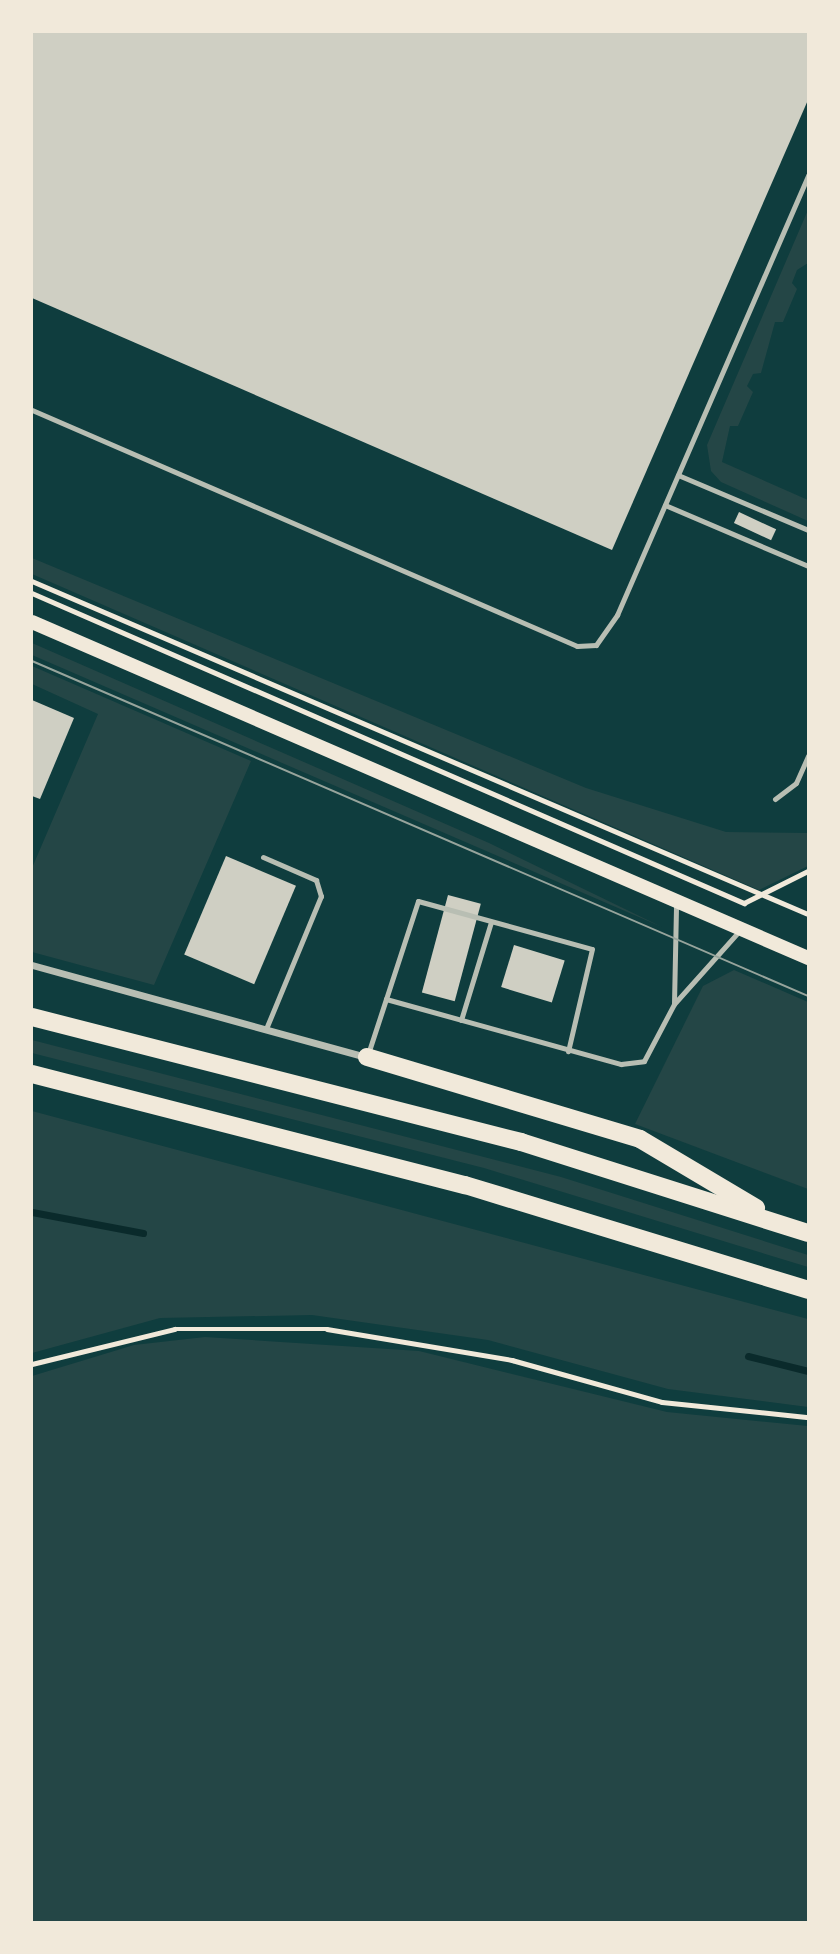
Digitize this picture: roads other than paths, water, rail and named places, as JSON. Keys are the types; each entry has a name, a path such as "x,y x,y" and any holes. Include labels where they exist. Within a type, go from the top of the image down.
{"main road":[{"path":"32,622 808,958"},
{"path":"32,1017 521,1142 808,1233"},
{"path":"367,1058 640,1139 776,1221"},
{"path":"32,1074 465,1185 808,1290"}],"street":[{"path":"32,965 367,1058"}],"lane":[{"path":"32,410 577,646 596,645 617,615 806,185 808,175"},
{"path":"678,475 808,530"},
{"path":"665,505 808,566"},
{"path":"775,799 796,783 808,756"},
{"path":"263,857 316,880 321,896 266,1029"},
{"path":"367,1058 418,901 592,948 568,1051"},
{"path":"674,1004 676,901"},
{"path":"461,1020 491,922"},
{"path":"386,999 621,1064 644,1061 674,1004 741,929"}],"waterway":[{"path":"32,1212 143,1233"},
{"path":"748,1356 808,1371"}],"tram line":[{"path":"32,661 808,996"}]}
